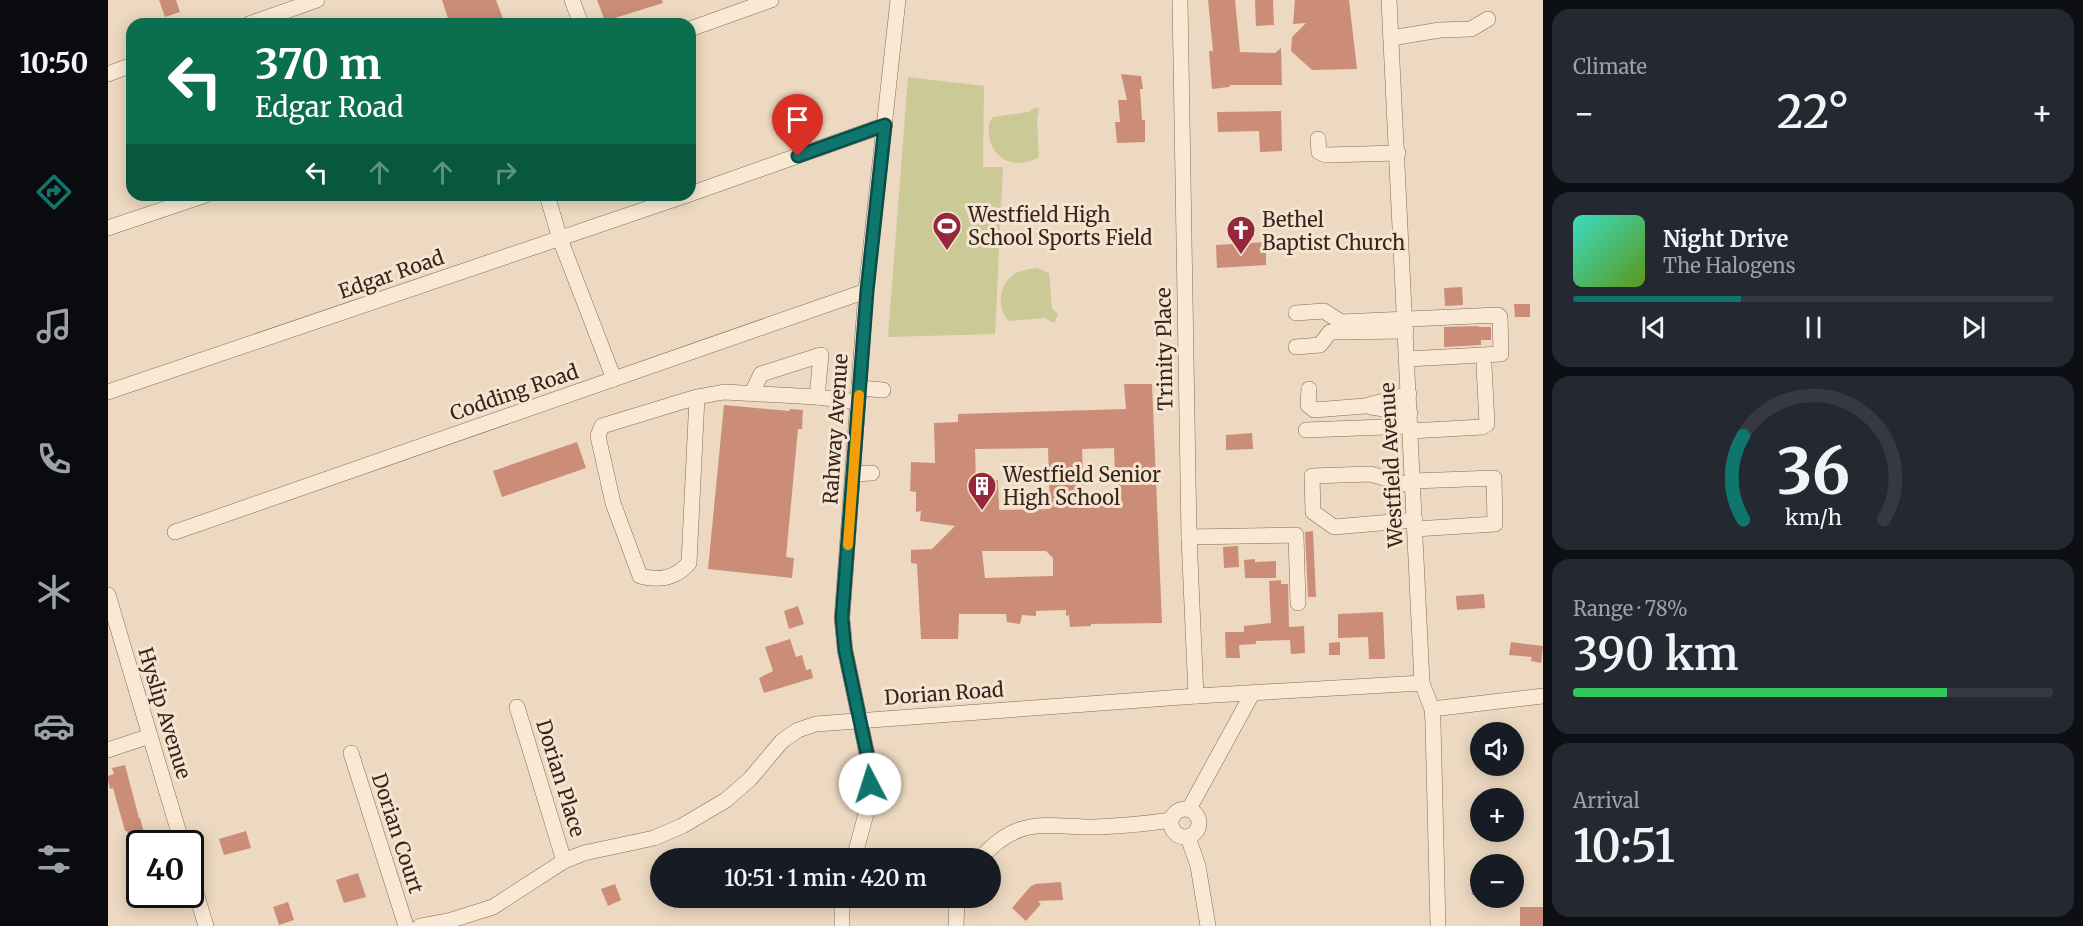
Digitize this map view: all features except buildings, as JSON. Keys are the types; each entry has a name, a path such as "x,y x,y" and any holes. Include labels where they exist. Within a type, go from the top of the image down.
{"street":[{"path":"266,18 317,0"},
{"path":"572,0 579,18"},
{"path":"696,27 771,0"},
{"name":"Rahway Avenue","path":"857,848 870,799 870,768 845,650 842,618 867,291 898,0"},
{"name":"Trinity Place","path":"1180,0 1189,537 1196,696"},
{"name":"Westfield Avenue","path":"1389,0 1422,683 1432,709 1438,926"},
{"path":"1391,38 1440,30 1471,29 1488,19"},
{"path":"108,74 126,67"},
{"name":"Edgar Road","path":"696,191 885,125"},
{"path":"1318,139 1319,152 1326,155 1398,153"},
{"path":"108,228 188,201"},
{"path":"549,201 560,239 614,379"},
{"name":"Edgar Road","path":"108,392 668,201"},
{"name":"Codding Road","path":"175,532 867,291"},
{"path":"1296,313 1324,311 1341,322 1406,324"},
{"path":"1296,347 1320,345 1330,332 1498,315 1501,319 1501,354 1407,359"},
{"path":"752,393 761,374 821,355 817,397"},
{"path":"1306,430 1410,423 1482,427 1486,424 1484,366"},
{"path":"697,397 689,563 681,573 656,580 640,576 613,503 598,436 602,426 697,397 724,392 817,397 859,395 883,390"},
{"path":"1309,390 1308,405 1314,410 1365,406 1409,394"},
{"path":"1365,406 1410,423"},
{"path":"853,474 872,473"},
{"path":"1370,474 1413,484 1494,478 1495,524 1415,524 1334,526 1313,512 1312,476 1370,474"},
{"path":"1189,537 1296,535 1298,603"},
{"name":"Hyslip Avenue","path":"108,595 178,830"},
{"name":"Dorian Road","path":"420,926 452,920 493,907 564,861 584,853 654,838 682,826 726,800 750,779 782,741 798,730 816,724 1196,696 1422,683"},
{"path":"1189,809 1252,694"},
{"path":"1432,709 1543,696"},
{"name":"Dorian Place","path":"517,707 564,861"},
{"path":"108,750 150,736"},
{"name":"Dorian Court","path":"351,753 406,926"},
{"path":"1184,808 1189,809 1197,814 1200,824 1196,832 1188,837 1179,836 1172,829 1171,820 1176,812 1184,808"},
{"path":"990,848 999,839 1024,828 1052,824 1095,827 1171,820"},
{"path":"1188,837 1198,866 1208,926"},
{"path":"201,908 206,926"},
{"path":"842,908 842,926"},
{"path":"956,926 957,908"}],"shaded area":[{"name":"Westfield High School Sports Field","path":"908,77 984,86 983,167 1003,167 995,334 888,337"},
{"path":"1034,108 1039,108 1037,120 1039,157 1023,163 1007,161 995,151 991,144 989,123 991,119 1029,112"},
{"path":"1037,268 1049,273 1052,309 1058,314 1054,323 1045,318 1009,321 1002,310 1001,303 1005,284 1014,274"}],"slow traffic":[{"path":"848,545 859,395"}],"place":[{"name":"Westfield High School Sports Field","path":"947,252"},
{"name":"Bethel Baptist Church","path":"1241,256"},
{"name":"Westfield Senior High School","path":"982,512"}],"route":[{"path":"798,156 885,125 867,291 842,618 845,650 870,768 870,784"}]}
